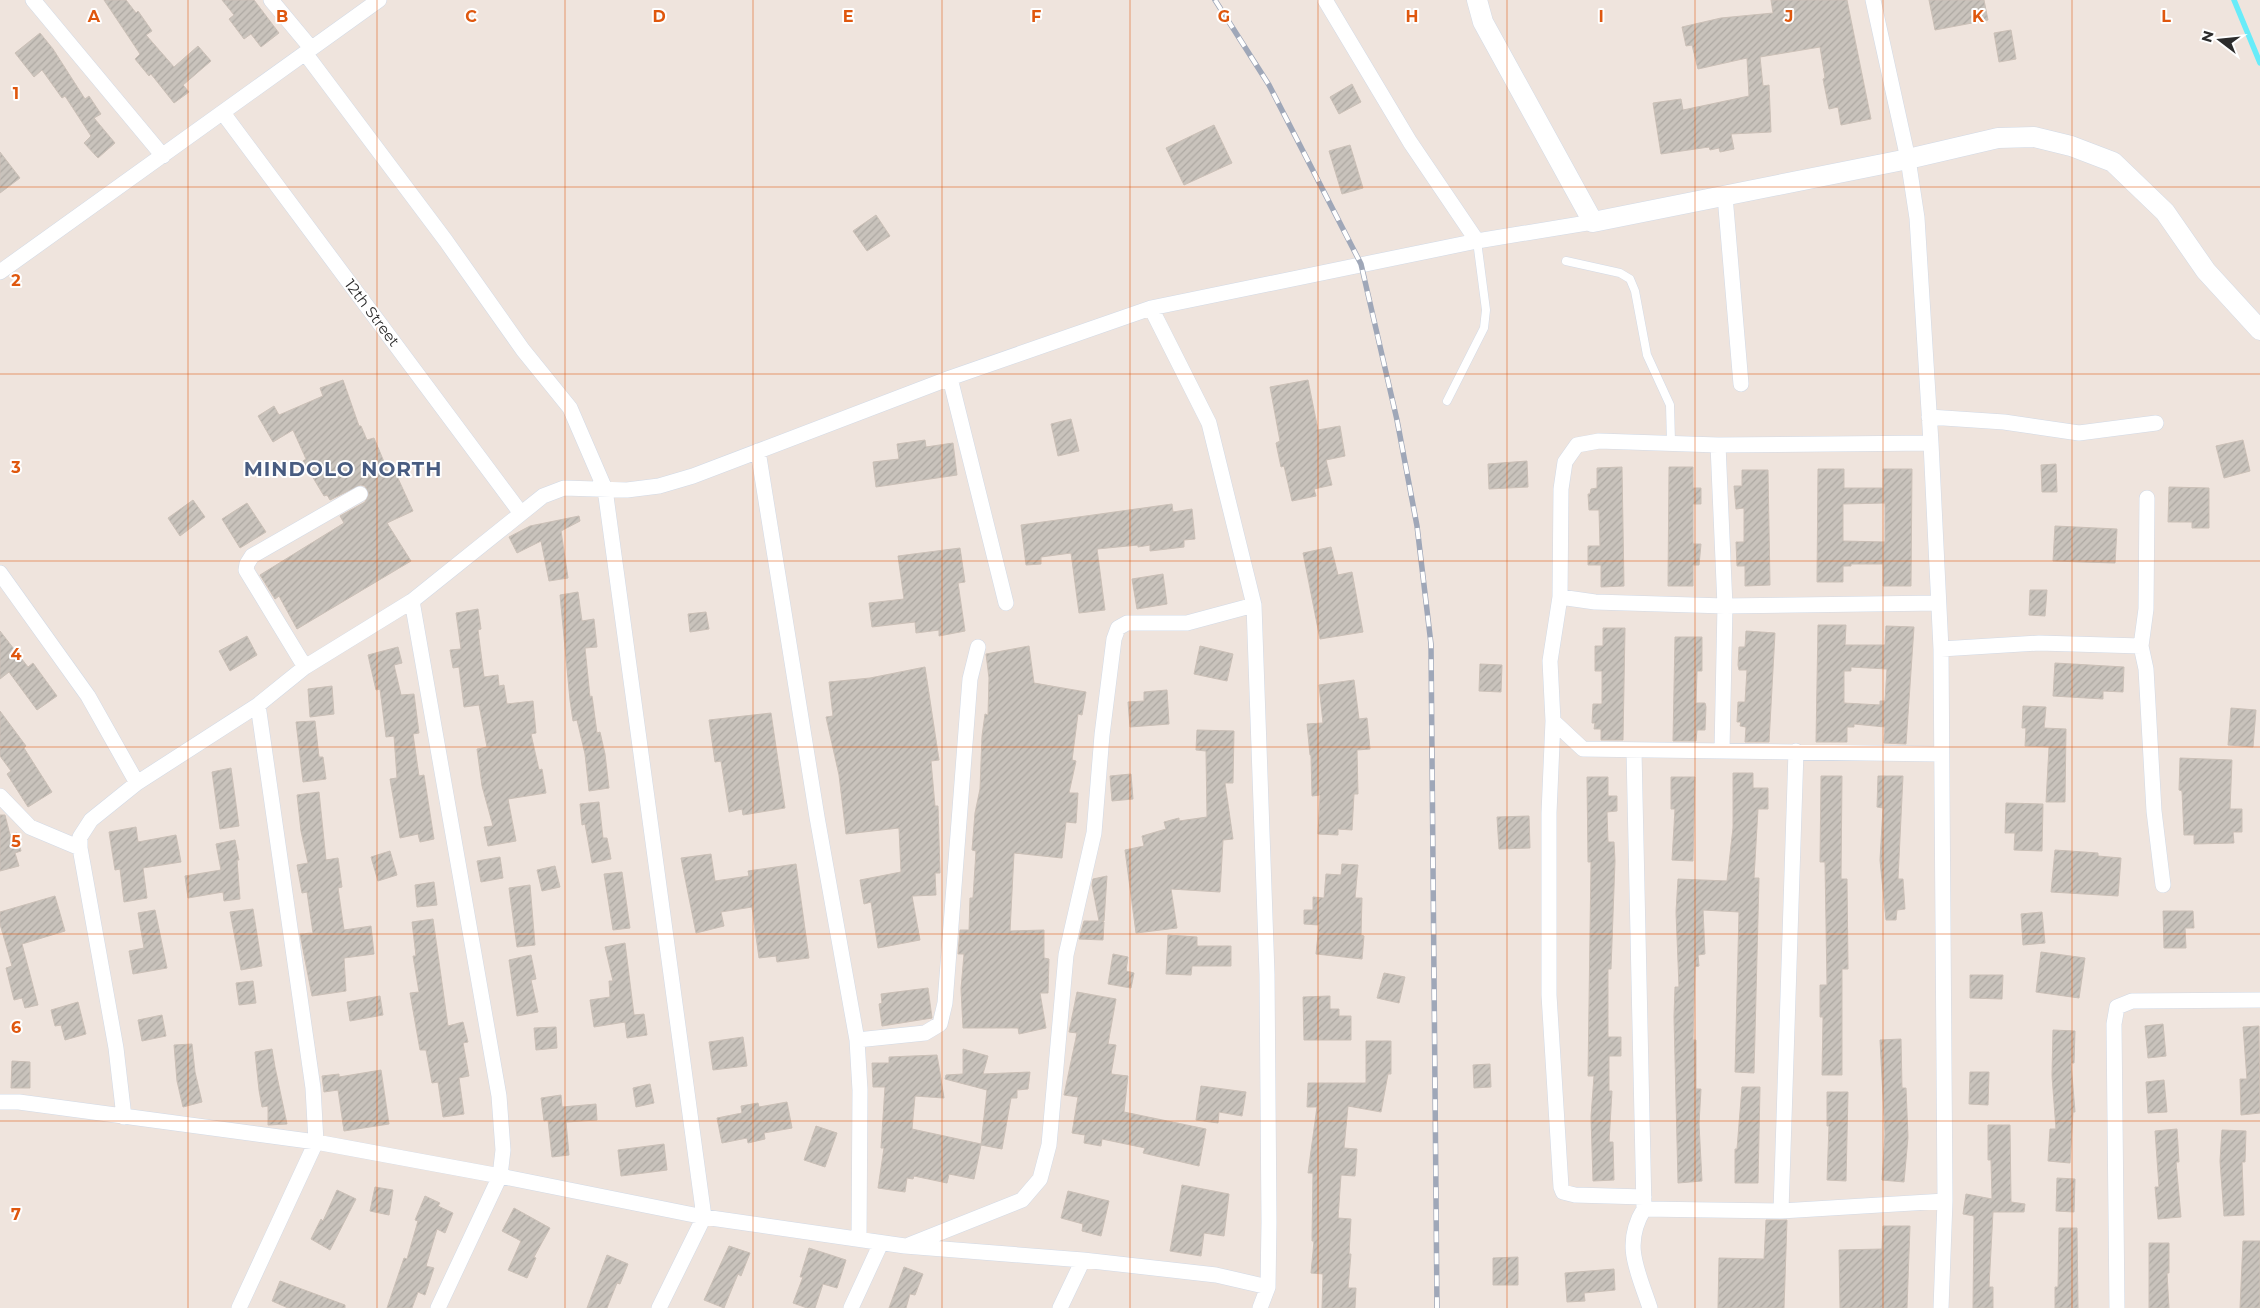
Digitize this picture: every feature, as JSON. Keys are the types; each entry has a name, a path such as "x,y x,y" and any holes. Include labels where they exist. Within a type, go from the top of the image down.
{"street":[{"path":"33,0 163,156"},
{"path":"271,0 308,51 343,107 446,241 523,350 570,408 605,489 704,1218 659,1308"},
{"path":"2,268 163,156 379,0"},
{"path":"1325,0 1410,142 1477,241"},
{"path":"1477,0 1483,22 1593,222"},
{"path":"1873,0 1908,159 1917,218 1931,442 1941,649 1940,754 1945,1201 1941,1308"},
{"name":"12th Street","path":"223,113 520,512"},
{"path":"124,1117 116,1048 80,848 80,837 91,820 137,783 258,705 305,667 412,601 542,496 564,488 627,490 659,486 693,476 950,378 1151,308 1477,241 1593,222 1725,196 1908,159 1998,138 2034,137 2071,146 2114,162 2166,212 2206,271 2260,330"},
{"path":"1725,196 1741,384"},
{"path":"1151,308 1209,423 1254,606 1267,974 1268,1287 1260,1308"},
{"path":"950,378 1006,603"},
{"path":"1929,417 2004,422 2079,433 2156,423"},
{"path":"1931,442 1718,445 1599,441 1577,445 1565,462 1561,489 1560,596 1550,661 1553,721 1549,813 1549,995 1561,1188 1564,1192 1644,1203 1781,1211 1945,1201"},
{"path":"1718,445 1725,606 1722,750"},
{"path":"758,451 817,817 857,1040 860,1090 859,1239"},
{"path":"305,667 246,570 247,564 252,556 360,494"},
{"path":"2147,498 2146,609 2141,646 2146,669 2154,811 2163,885"},
{"path":"0,573 88,696 137,783"},
{"path":"1560,596 1596,602 1725,606 1938,603"},
{"path":"412,601 499,1096 503,1150 500,1176 438,1308"},
{"path":"905,1246 1022,1200 1040,1179 1049,1145 1066,955 1094,832 1102,735 1114,639 1118,628 1127,624 1187,623 1254,606"},
{"path":"1941,649 2039,643 2141,646"},
{"path":"857,1040 925,1033 940,1024 945,1003 970,679 978,647"},
{"path":"239,1308 316,1142 313,1088 258,705"},
{"path":"1553,721 1583,749 1940,754"},
{"path":"1634,751 1644,1203 1636,1222 1632,1241 1635,1264 1650,1308"},
{"path":"1781,1211 1796,751"},
{"path":"0,796 30,827 80,848"},
{"path":"2117,1308 2114,1024 2116,1007 2132,1001 2260,1000"},
{"path":"0,1102 19,1102 316,1142 500,1176 704,1218 905,1246 1083,1260 1216,1275 1268,1287"},
{"path":"851,1308 881,1243"},
{"path":"1060,1308 1083,1260"}],"lane":[{"path":"1447,401 1484,328 1486,310 1477,241"},
{"path":"1566,261 1620,272 1630,280 1635,291 1647,355 1670,405 1671,442"}],"building":[{"path":"104,0 126,0 136,13 138,11 152,31 146,35 174,67 198,46 211,61 183,85 189,92 174,103 151,74 149,76 135,59 140,54"},
{"path":"222,0 254,0 279,33 261,47 251,34 244,39 229,19 234,15"},
{"path":"1771,0 1847,0 1871,119 1841,125 1838,107 1829,109 1823,79 1825,78 1820,47 1760,57 1763,86 1769,85 1771,132 1731,134 1734,149 1720,152 1719,148 1710,150 1709,147 1661,154 1653,103 1681,99 1683,110 1749,96 1747,58 1698,69 1692,45 1686,46 1682,27 1721,18 1773,13"},
{"path":"1929,0 1984,0 1988,20 1935,30"},
{"path":"2011,30 2016,59 1999,62 1994,33"},
{"path":"40,33 53,49 85,99 89,96 101,114 94,118 115,143 98,158 84,143 91,136 65,96 62,98 42,70 34,77 15,53"},
{"path":"1352,84 1361,102 1339,114 1330,97"},
{"path":"1214,125 1232,163 1184,185 1166,148"},
{"path":"1350,145 1363,188 1342,194 1329,151"},
{"path":"0,152 20,178 0,193"},
{"path":"876,215 890,236 867,251 853,231"},
{"path":"343,380 359,426 361,426 367,440 374,438 390,476 396,474 413,511 387,523 411,561 297,629 279,596 275,599 260,575 344,523 340,516 365,502 369,494 365,486 360,485 330,500 327,495 324,496 303,461 306,459 293,430 273,442 258,416 274,406 279,415 323,396 320,388"},
{"path":"1308,380 1318,430 1340,426 1345,456 1326,460 1332,485 1314,489 1316,496 1292,501 1284,466 1281,467 1276,443 1280,441 1270,387"},
{"path":"1071,419 1079,451 1058,456 1051,424"},
{"path":"925,440 926,447 953,443 957,475 876,487 873,462 899,459 897,444"},
{"path":"2243,440 2250,471 2224,478 2216,446"},
{"path":"1527,461 1528,487 1489,489 1488,464"},
{"path":"2056,464 2057,492 2042,492 2041,465"},
{"path":"1622,467 1624,586 1601,587 1601,565 1588,565 1588,546 1600,546 1599,510 1589,510 1588,494 1590,494 1591,489 1597,488 1597,468"},
{"path":"1669,467 1693,467 1693,488 1701,488 1701,504 1693,504 1693,544 1701,544 1699,565 1693,565 1693,586 1668,586"},
{"path":"1818,469 1844,469 1844,488 1883,488 1883,469 1912,469 1911,586 1883,586 1883,564 1851,564 1851,566 1843,566 1843,582 1817,582","holes":["1885,503 1885,542 1843,541 1843,504"]},
{"path":"1742,470 1768,470 1770,585 1745,586 1745,566 1737,566 1736,542 1744,542 1744,508 1736,509 1734,486 1742,486"},
{"path":"2169,487 2209,488 2209,528 2192,528 2192,522 2168,522"},
{"path":"193,500 205,517 180,536 168,518"},
{"path":"247,503 266,532 240,548 222,519"},
{"path":"1172,504 1173,512 1192,509 1195,539 1184,540 1184,547 1150,551 1150,545 1097,549 1105,610 1079,613 1071,553 1041,557 1041,564 1026,565 1021,525"},
{"path":"579,516 580,521 561,531 568,578 549,581 541,541 517,553 509,537 530,526"},
{"path":"2055,526 2117,529 2115,563 2053,561"},
{"path":"1331,547 1338,575 1352,572 1363,632 1320,639 1303,553"},
{"path":"960,548 965,582 958,583 965,631 939,636 939,630 916,633 915,622 872,627 869,603 904,599 898,556"},
{"path":"1163,574 1167,604 1137,609 1132,579"},
{"path":"2030,590 2047,590 2045,616 2029,615"},
{"path":"578,592 582,621 594,619 597,647 585,648 590,697 592,696 597,733 600,732 605,754 609,788 589,791 585,754 577,720 573,721 560,595"},
{"path":"478,609 481,629 478,630 484,677 498,675 499,686 504,685 507,704 533,701 536,733 531,734 539,770 542,769 546,793 508,799 516,841 488,846 484,827 493,826 482,786 477,749 487,747 479,705 464,707 459,667 453,668 450,650 461,649 456,613"},
{"path":"706,612 709,629 690,632 688,614"},
{"path":"1818,625 1846,625 1845,645 1885,645 1886,626 1914,627 1906,744 1884,743 1885,727 1854,724 1854,727 1847,727 1847,742 1816,742","holes":["1851,667 1887,669 1885,701 1880,701 1880,705 1844,703 1844,671 1851,671"]},
{"path":"1603,628 1625,628 1623,740 1601,740 1601,729 1594,729 1595,723 1592,723 1593,704 1602,704 1602,671 1595,671 1595,646 1603,646"},
{"path":"0,631 28,667 33,663 57,696 37,710 9,672 0,679"},
{"path":"1746,631 1775,633 1769,742 1745,742 1746,727 1740,726 1741,722 1737,722 1738,702 1745,702 1747,670 1739,670 1738,665 1739,647 1745,647"},
{"path":"247,636 257,655 230,671 219,651"},
{"path":"1675,637 1702,637 1702,671 1697,671 1696,703 1705,703 1705,730 1697,730 1696,741 1673,741"},
{"path":"1029,646 1034,683 1086,692 1082,715 1078,714 1072,760 1076,761 1069,793 1078,793 1076,823 1066,822 1062,858 1014,853 1010,931 1044,930 1044,958 1049,959 1048,993 1040,993 1046,1028 1019,1034 1018,1028 963,1028 961,989 964,954 958,954 960,930 969,930 970,898 973,898 976,851 972,850 975,813 980,789 982,736 985,714 988,715 989,678 986,654"},
{"path":"1200,646 1233,654 1227,681 1194,674"},
{"path":"398,647 402,663 394,665 401,695 414,694 419,733 413,734 419,776 424,775 434,839 420,842 418,834 400,838 390,779 397,778 394,736 386,737 380,689 376,690 368,655"},
{"path":"2055,663 2124,667 2123,692 2103,691 2103,699 2053,696"},
{"path":"1480,664 1502,665 1501,692 1479,691"},
{"path":"925,667 939,760 931,761 935,806 938,806 940,873 935,873 936,895 912,896 920,940 878,948 871,902 864,904 860,880 901,872 899,828 846,834 839,775 826,717 833,716 829,682 870,678"},
{"path":"1354,680 1359,719 1367,718 1370,749 1357,750 1358,794 1354,794 1352,830 1338,829 1338,835 1318,834 1320,795 1312,796 1311,755 1307,724 1323,723 1319,685"},
{"path":"332,686 334,714 310,717 308,689"},
{"path":"1167,690 1169,724 1130,727 1128,702 1144,701 1144,692"},
{"path":"2023,706 2046,707 2044,728 2066,729 2065,802 2046,802 2049,747 2025,746 2026,728 2022,728"},
{"path":"2231,708 2256,710 2253,747 2228,745"},
{"path":"0,711 26,746 24,748 52,792 28,807 7,774 11,771 0,756"},
{"path":"771,713 785,808 743,815 742,809 729,812 721,761 715,762 709,720"},
{"path":"315,721 319,757 323,757 326,779 303,782 296,722"},
{"path":"1197,730 1234,731 1233,783 1225,783 1233,839 1223,840 1220,892 1171,889 1177,928 1136,933 1125,850 1144,846 1142,836 1166,829 1164,822 1179,818 1179,821 1207,817 1206,751 1196,750"},
{"path":"2180,758 2232,760 2230,809 2242,809 2242,832 2233,832 2234,843 2194,844 2194,835 2184,835 2182,791 2179,790"},
{"path":"231,768 239,826 220,829 212,772"},
{"path":"1733,773 1753,773 1753,788 1768,788 1768,809 1758,809 1754,878 1759,878 1754,1073 1735,1072 1739,912 1703,910 1705,954 1698,955 1699,966 1695,967 1693,1040 1696,1040 1696,1089 1701,1089 1699,1124 1702,1181 1678,1183 1674,1017 1675,987 1679,987 1676,912 1678,879 1727,881 1733,828"},
{"path":"1131,774 1133,799 1112,801 1110,776"},
{"path":"1821,776 1842,776 1841,879 1847,879 1848,969 1842,969 1842,1075 1822,1075 1823,1017 1820,1017 1820,985 1827,985 1825,862 1820,862"},
{"path":"1878,776 1903,776 1898,879 1903,879 1905,909 1897,910 1896,920 1886,920 1880,860 1883,808 1877,807"},
{"path":"1587,777 1608,777 1608,796 1617,796 1617,811 1607,812 1608,842 1614,842 1615,861 1611,969 1608,969 1608,1037 1621,1037 1621,1056 1609,1056 1609,1091 1612,1091 1609,1142 1613,1142 1614,1180 1593,1181 1591,1117 1594,1076 1588,1076 1591,862 1588,862"},
{"path":"1671,777 1695,777 1693,861 1672,860 1675,809 1671,809"},
{"path":"319,792 326,860 338,858 342,887 338,888 344,930 371,926 374,954 344,958 346,991 312,996 300,934 313,933 307,892 302,893 297,865 308,863 301,831 297,795"},
{"path":"599,802 603,838 607,838 611,859 592,863 585,824 582,825 580,804"},
{"path":"2006,803 2043,804 2042,851 2014,850 2015,833 2005,833"},
{"path":"0,815 5,815 10,835 17,833 21,851 15,853 19,866 0,871"},
{"path":"1529,816 1530,848 1499,849 1497,817"},
{"path":"136,827 138,842 176,835 181,862 143,868 147,898 124,902 120,869 115,870 109,832"},
{"path":"235,840 239,860 237,860 240,899 224,901 223,892 188,898 185,876 221,870 216,844"},
{"path":"2055,850 2098,853 2098,856 2121,858 2118,896 2051,892"},
{"path":"390,851 397,875 378,881 371,857"},
{"path":"711,854 715,881 749,876 748,871 796,864 809,958 777,962 776,956 759,958 752,907 721,912 724,926 696,933 681,858"},
{"path":"500,857 503,878 481,882 477,861"},
{"path":"1342,864 1358,865 1355,898 1362,898 1361,935 1364,936 1362,959 1316,954 1319,925 1304,924 1304,910 1313,910 1313,897 1324,898 1326,874 1341,875"},
{"path":"555,866 560,887 542,891 537,870"},
{"path":"622,872 630,928 613,930 604,874"},
{"path":"1107,876 1104,921 1102,921 1104,922 1103,940 1079,939 1084,921 1099,921 1092,885 1093,879"},
{"path":"434,882 437,905 417,907 415,885"},
{"path":"530,885 535,945 517,947 509,888"},
{"path":"55,896 65,931 22,944 38,1005 25,1008 22,998 14,1000 6,968 12,966 0,924 0,912"},
{"path":"253,909 262,966 241,970 230,912"},
{"path":"155,910 167,968 133,974 129,951 144,948 138,913"},
{"path":"2163,911 2193,911 2194,928 2185,928 2186,948 2164,948"},
{"path":"2042,912 2045,943 2023,945 2021,914"},
{"path":"433,919 448,1026 463,1022 468,1042 463,1043 469,1076 459,1078 464,1114 443,1117 438,1082 432,1083 426,1050 420,1050 410,993 419,992 413,956 416,956 412,922"},
{"path":"1168,935 1197,937 1197,946 1231,946 1231,966 1192,966 1191,975 1166,974"},
{"path":"625,943 634,1015 644,1014 647,1035 627,1038 625,1022 594,1027 590,1000 610,997 609,981 613,981 605,947"},
{"path":"2041,952 2085,958 2079,998 2036,992"},
{"path":"1113,954 1128,957 1126,971 1134,973 1131,988 1108,984"},
{"path":"531,955 536,979 531,980 538,1012 517,1016 509,960"},
{"path":"1384,973 1405,977 1399,1003 1377,998"},
{"path":"1970,975 2003,975 2002,999 1970,998"},
{"path":"253,981 256,1003 239,1005 236,983"},
{"path":"928,988 932,1018 882,1026 879,1004 882,1003 881,994"},
{"path":"1077,992 1116,999 1108,1044 1116,1045 1111,1074 1128,1076 1124,1112 1206,1129 1199,1166 1143,1153 1145,1148 1102,1139 1101,1146 1084,1143 1085,1135 1072,1133 1078,1097 1064,1095 1077,1033 1069,1032"},
{"path":"380,996 383,1015 350,1021 347,1002"},
{"path":"1330,996 1330,1009 1339,1009 1339,1016 1351,1016 1351,1040 1304,1040 1303,997"},
{"path":"78,1002 86,1034 65,1040 61,1025 55,1026 51,1010"},
{"path":"162,1015 166,1036 142,1041 138,1020"},
{"path":"2163,1024 2166,1056 2148,1058 2145,1026"},
{"path":"2259,1026 2260,1113 2241,1115 2240,1079 2247,1079 2243,1027"},
{"path":"556,1027 557,1048 536,1050 534,1028"},
{"path":"2053,1030 2075,1031 2074,1063 2071,1063 2075,1112 2073,1112 2070,1163 2048,1161 2050,1129 2056,1129 2052,1076"},
{"path":"743,1037 747,1066 713,1070 709,1042"},
{"path":"1901,1039 1902,1088 1906,1088 1908,1137 1904,1182 1882,1180 1885,1134 1880,1040"},
{"path":"1366,1041 1391,1041 1391,1074 1388,1074 1381,1112 1348,1106 1344,1148 1357,1149 1355,1176 1341,1175 1338,1218 1351,1219 1349,1254 1351,1254 1348,1288 1356,1288 1355,1308 1322,1308 1323,1274 1311,1273 1314,1241 1312,1241 1313,1173 1308,1173 1317,1107 1307,1107 1308,1083 1366,1083"},
{"path":"192,1044 195,1072 202,1102 183,1107 177,1081 174,1045"},
{"path":"272,1049 287,1124 268,1125 268,1106 262,1107 255,1052"},
{"path":"963,1049 988,1056 983,1074 1030,1072 1028,1089 1017,1090 1017,1098 1011,1098 1002,1149 981,1145 974,1179 949,1174 947,1183 914,1176 913,1179 907,1178 905,1192 878,1188 884,1148 881,1148 885,1087 873,1087 872,1063 889,1063 889,1057 937,1055 944,1098 915,1096 912,1129 981,1144 987,1090 945,1079 946,1075 963,1074"},
{"path":"12,1061 30,1062 30,1088 11,1088"},
{"path":"1490,1064 1491,1087 1474,1088 1473,1065"},
{"path":"381,1070 389,1124 344,1131 338,1090 324,1092 322,1076 339,1074 339,1077"},
{"path":"1970,1072 1989,1072 1988,1105 1969,1104"},
{"path":"2164,1080 2167,1112 2148,1113 2146,1082"},
{"path":"650,1084 654,1103 636,1107 633,1088"},
{"path":"1201,1086 1246,1092 1242,1116 1219,1112 1218,1123 1196,1120"},
{"path":"1742,1087 1760,1087 1758,1183 1735,1183 1735,1149 1737,1149"},
{"path":"1827,1092 1848,1092 1846,1181 1827,1180 1829,1126 1827,1126"},
{"path":"561,1095 562,1107 596,1104 597,1120 566,1122 569,1155 552,1157 548,1120 544,1121 541,1098"},
{"path":"787,1102 792,1128 764,1133 765,1139 748,1143 747,1138 722,1143 717,1118 742,1113 741,1106 758,1103 759,1107"},
{"path":"1988,1125 2010,1125 2011,1202 2025,1204 2024,1212 1993,1212 1989,1287 1993,1287 1993,1308 1973,1308 1974,1216 1963,1214 1966,1194 1992,1199 1991,1160 1988,1160"},
{"path":"816,1126 837,1133 825,1167 804,1160"},
{"path":"2177,1129 2179,1162 2176,1162 2181,1217 2158,1219 2155,1187 2159,1187 2155,1131"},
{"path":"2222,1130 2246,1131 2245,1162 2242,1162 2244,1215 2224,1216 2220,1161"},
{"path":"664,1144 667,1170 621,1176 618,1150"},
{"path":"2057,1178 2075,1179 2074,1212 2056,1211"},
{"path":"1182,1185 1229,1194 1224,1236 1204,1233 1201,1256 1170,1251"},
{"path":"375,1187 393,1190 389,1215 370,1211"},
{"path":"337,1190 356,1199 330,1250 311,1239 321,1219 323,1221"},
{"path":"1068,1191 1109,1201 1101,1236 1082,1231 1083,1224 1061,1218"},
{"path":"425,1196 440,1203 438,1206 453,1213 445,1233 437,1229 426,1266 434,1268 425,1295 418,1292 412,1308 387,1308 404,1258 407,1259 418,1221 415,1220"},
{"path":"514,1208 550,1228 534,1257 536,1258 527,1278 508,1270 521,1241 502,1231"},
{"path":"1766,1220 1787,1220 1784,1308 1718,1308 1719,1258 1764,1259"},
{"path":"1883,1226 1910,1226 1907,1308 1840,1308 1839,1250 1882,1249"},
{"path":"2059,1228 2077,1228 2078,1308 2055,1308 2055,1287 2058,1287"},
{"path":"2243,1241 2260,1241 2260,1308 2240,1308"},
{"path":"2149,1243 2169,1243 2169,1273 2167,1273 2169,1308 2149,1308"},
{"path":"729,1246 750,1253 741,1276 738,1274 724,1308 704,1300"},
{"path":"809,1248 846,1260 837,1288 823,1284 815,1308 807,1308 793,1303 803,1277 800,1277"},
{"path":"607,1255 628,1264 620,1284 617,1283 607,1308 587,1308"},
{"path":"1518,1257 1518,1285 1493,1285 1493,1258"},
{"path":"904,1267 923,1274 915,1295 910,1294 906,1308 889,1308"},
{"path":"1614,1269 1615,1290 1584,1293 1585,1301 1567,1302 1565,1273"},
{"path":"280,1281 345,1305 345,1308 288,1308 272,1301"}],"waterway":[{"path":"2234,0 2260,63"}],"railway":[{"path":"1215,0 1269,85 1361,264 1397,420 1417,526 1431,644 1437,1308"}],"district":[{"name":"MINDOLO NORTH","path":"343,469"}]}
